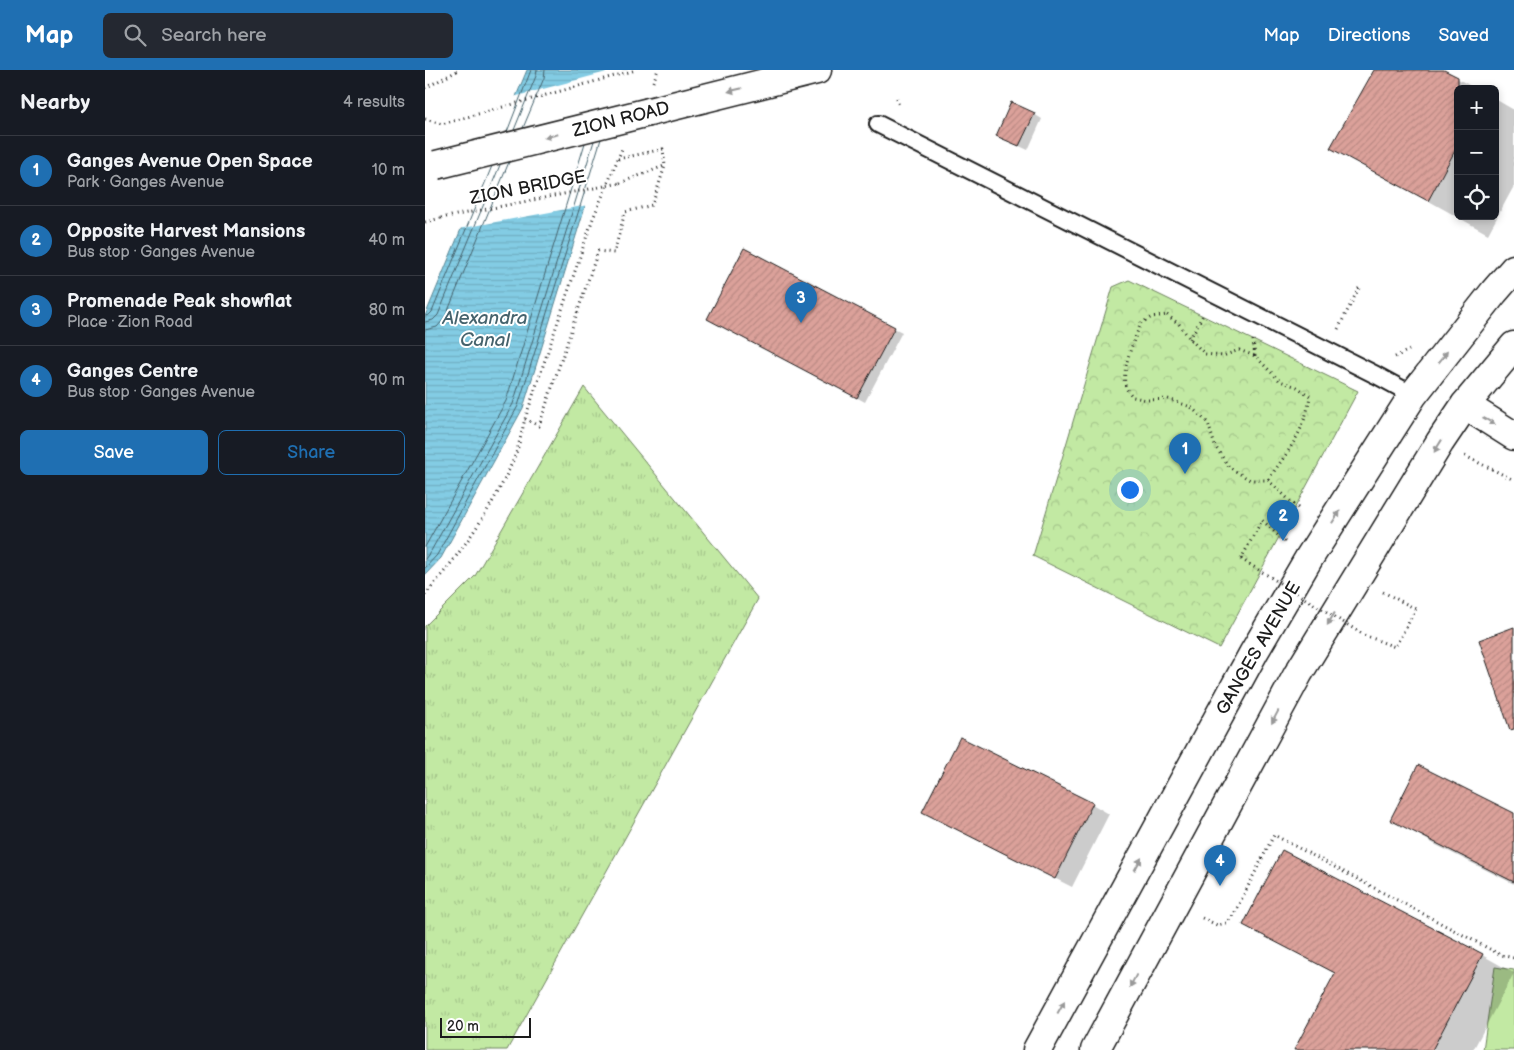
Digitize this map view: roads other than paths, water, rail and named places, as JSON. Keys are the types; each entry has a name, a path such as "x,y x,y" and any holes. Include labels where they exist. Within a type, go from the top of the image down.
{"main road":[{"name":"ZION ROAD","path":"431,166 649,100 817,70"},
{"name":"GANGES AVENUE","path":"1037,1050 1254,652 1309,558 1413,395 1514,269"},
{"path":"1095,1050 1298,674 1440,442 1465,406 1509,359"},
{"path":"1465,406 1514,436"}],"lane":[{"path":"878,124 1413,395"}],"water":[{"name":"Alexandra Canal","path":"527,70 627,70 523,408 441,558 425,575 425,316"}],"place":[{"name":"Promenade Peak showflat","path":"801,323"},
{"name":"Ganges Avenue Open Space","path":"1185,474"},
{"name":"Opposite Harvest Mansions","path":"1283,541"},
{"name":"Ganges Centre","path":"1220,886"}]}
